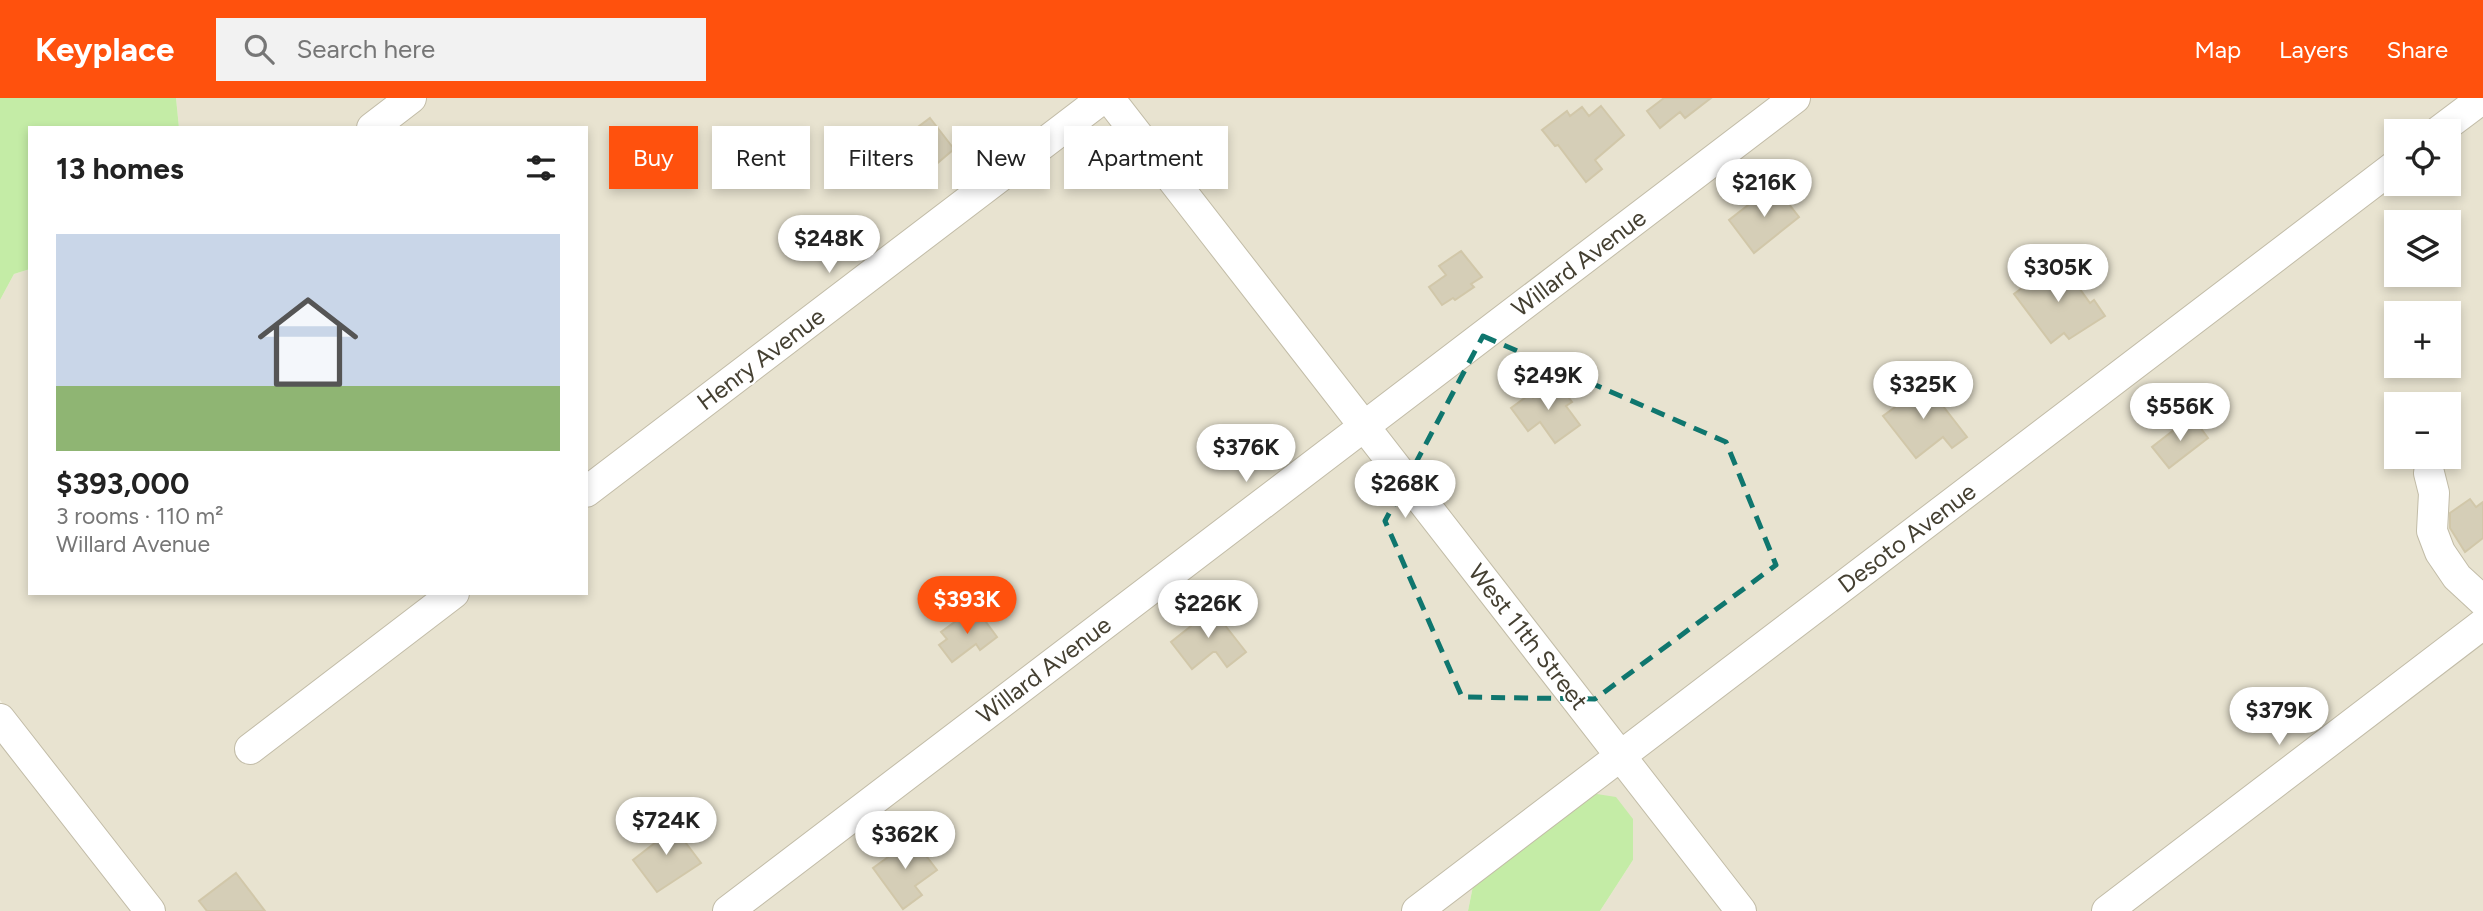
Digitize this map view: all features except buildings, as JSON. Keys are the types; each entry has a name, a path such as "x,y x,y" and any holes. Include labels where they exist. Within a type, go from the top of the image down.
{"street":[{"path":"375,126 411,98"},
{"name":"Henry Avenue","path":"588,490 1103,98"},
{"name":"West 11th Street","path":"1109,98 1741,911"},
{"name":"Willard Avenue","path":"728,911 1795,98"},
{"path":"2456,119 2483,98"},
{"name":"Desoto Avenue","path":"1418,911 2384,173"},
{"path":"2429,473 2434,493 2432,531 2440,552 2457,577 2483,601"},
{"path":"250,749 451,595"},
{"path":"2107,911 2483,624"},
{"path":"0,719 150,911"}],"highlighted area":[{"path":"1483,336 1726,442 1776,565 1595,699 1462,697 1385,521"}],"shaded area":[{"path":"176,98 2483,98 2483,911 1600,911 1633,860 1537,828 1526,847 1474,881 1468,911 165,911 0,700 0,300 14,274 28,270 28,595 588,595 588,126 179,126"},
{"path":"0,736 136,911 0,911"}],"green space":[{"path":"0,98 176,98 179,126 28,126 28,270 14,274 0,300"},
{"path":"1584,792 1616,797 1633,819 1633,860 1600,911 1468,911 1474,881 1526,847 1537,828"}]}
